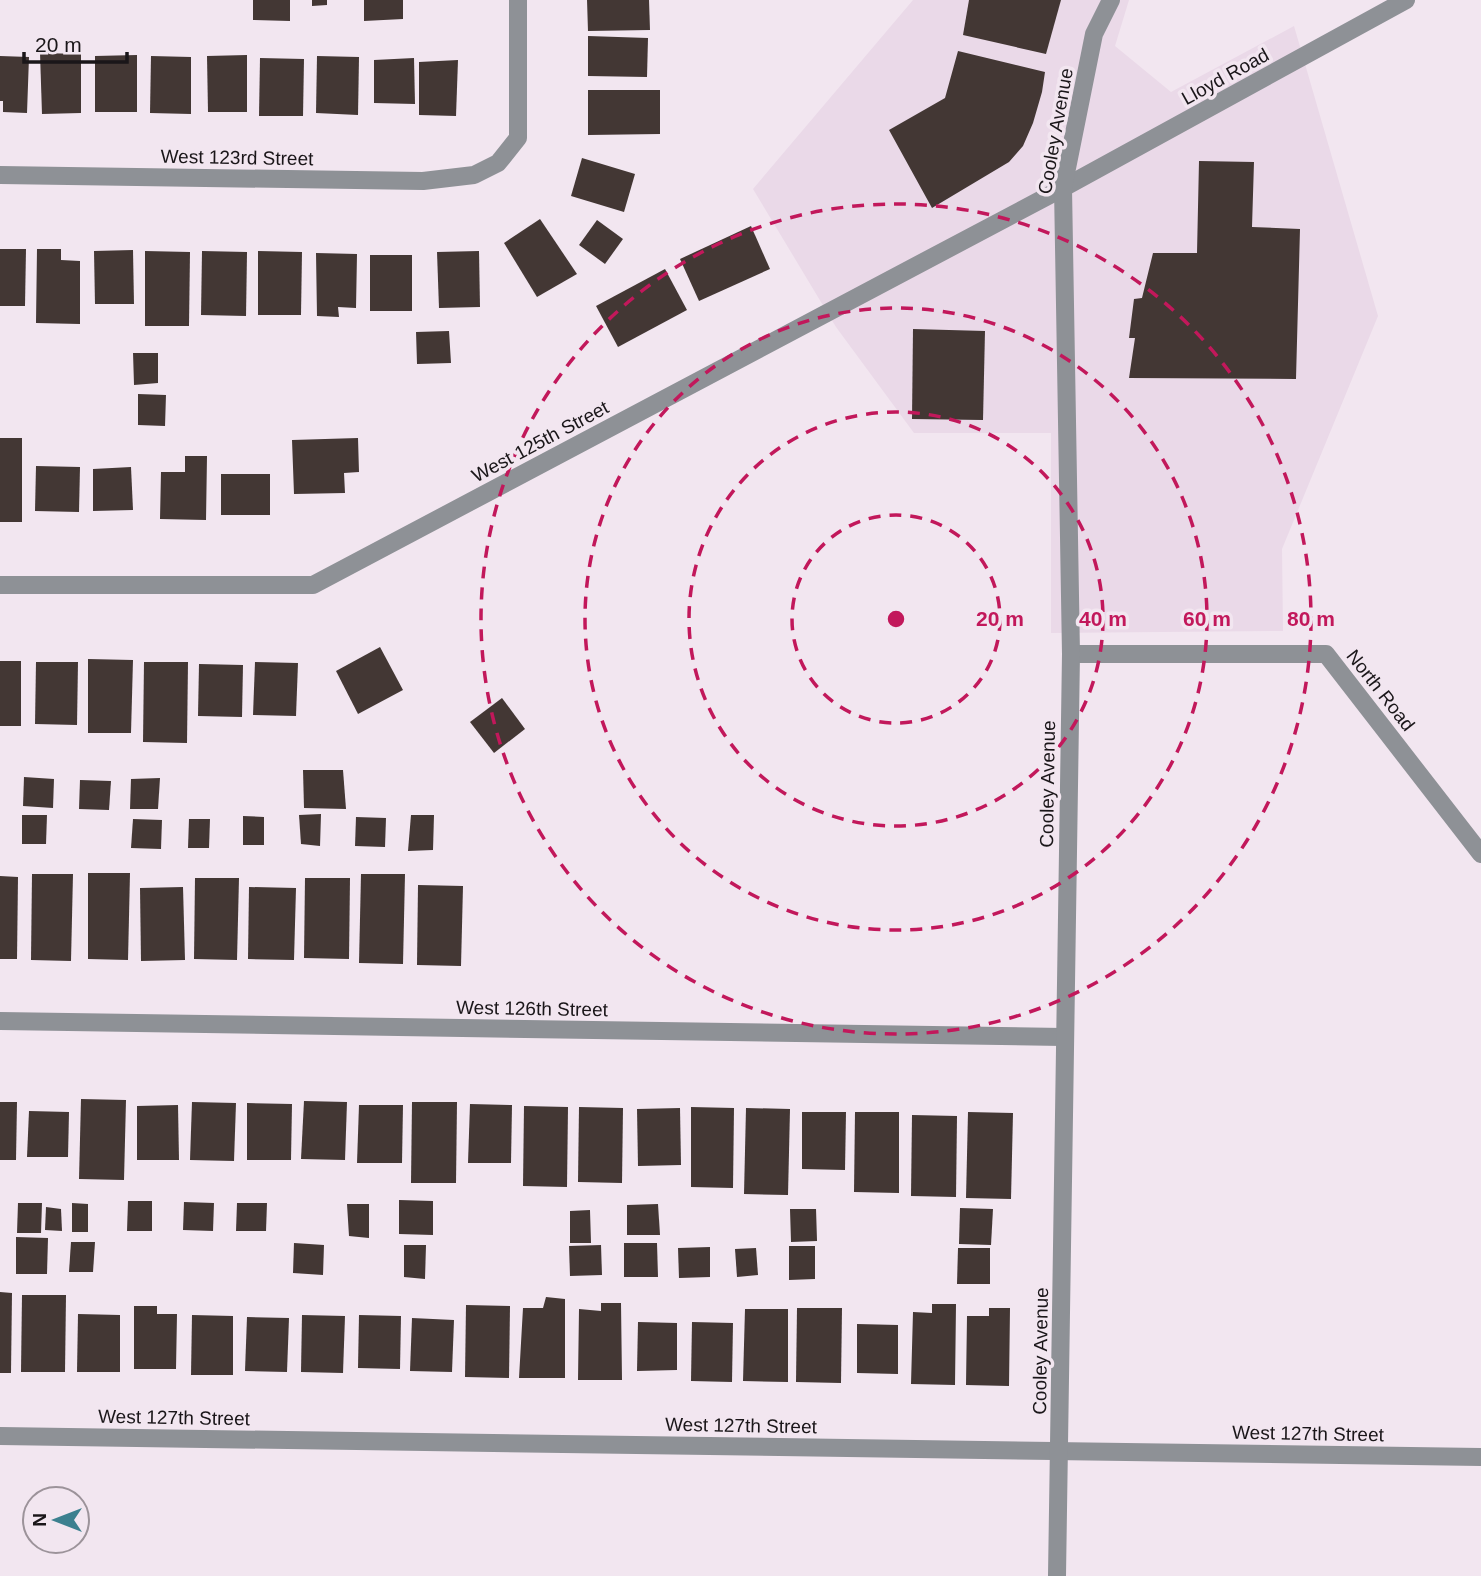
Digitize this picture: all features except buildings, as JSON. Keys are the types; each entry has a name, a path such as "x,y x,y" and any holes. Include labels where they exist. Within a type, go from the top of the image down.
{"street":[{"name":"West 123rd Street","path":"0,175 424,181 474,175 498,163 518,138 519,0"},
{"name":"Cooley Avenue","path":"1057,1576 1063,1037 1071,654 1063,188 1094,34 1111,0"},
{"name":"Lloyd Road","path":"1063,188 1406,0"},
{"name":"West 125th Street","path":"0,585 313,585 1063,188"},
{"name":"North Road","path":"1071,654 1326,654 1481,855"},
{"name":"West 126th Street","path":"0,1021 1063,1037"},
{"name":"West 127th Street","path":"0,1436 1481,1457"}],"shaded area":[{"path":"913,0 1129,0 1115,46 1171,92 1294,26 1378,316 1282,549 1283,631 1051,633 1051,433 914,433 836,327 753,189"}]}
